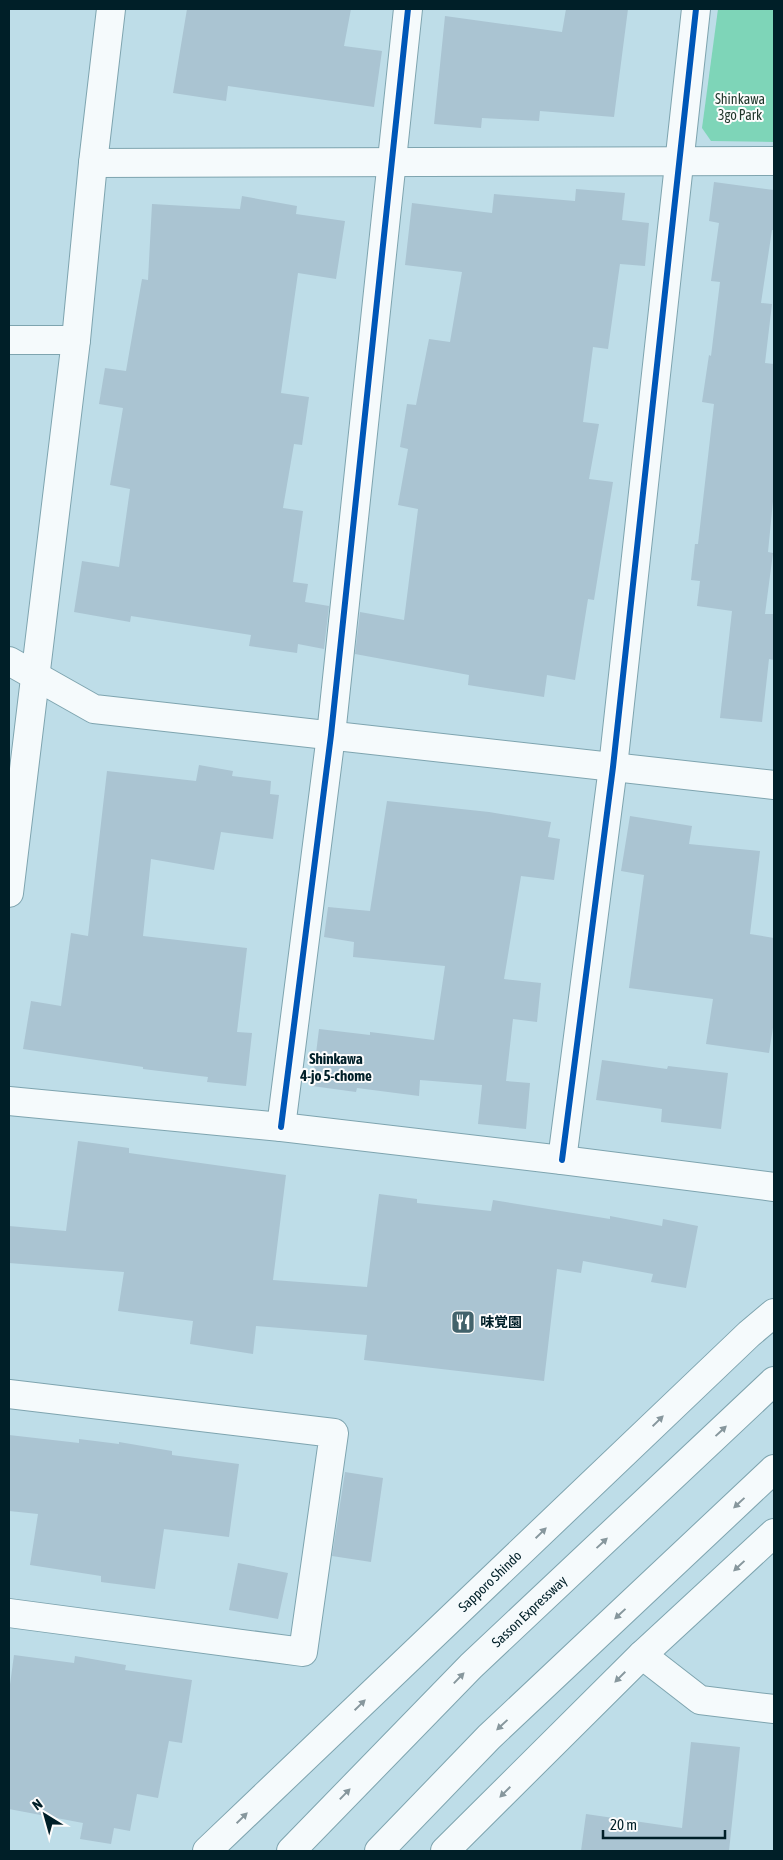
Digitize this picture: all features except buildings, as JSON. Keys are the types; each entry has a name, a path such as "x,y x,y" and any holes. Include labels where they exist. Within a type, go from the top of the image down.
{"main road":[{"path":"10,880 76,340 93,163 111,9"},
{"path":"281,1127 331,735 390,162 408,9"},
{"path":"562,1160 613,767 696,9"},
{"path":"93,163 774,161"},
{"path":"9,340 76,340"},
{"path":"9,661 94,709 774,785"},
{"path":"9,1101 281,1127 774,1187"},
{"name":"Sapporo Shindo","path":"207,1851 728,1354 774,1313"},
{"name":"Sasson Expressway","path":"290,1851 471,1666 774,1381"},
{"path":"9,1394 334,1433 303,1652 9,1613"},
{"path":"379,1851 489,1737 774,1470"},
{"path":"453,1848 642,1655 774,1533"},
{"path":"642,1655 700,1700 774,1709"}],"green space":[{"name":"Shinkawa 3go Park","path":"718,9 774,9 774,142 711,141 702,128"}],"cycle path":[{"path":"281,1127 331,735 408,9"},
{"path":"562,1160 613,767 696,9"}],"place":[{"name":"味覚園","path":"463,1322"}],"district":[{"name":"Shinkawa 4-jo 5-chome","path":"336,1066"}]}
